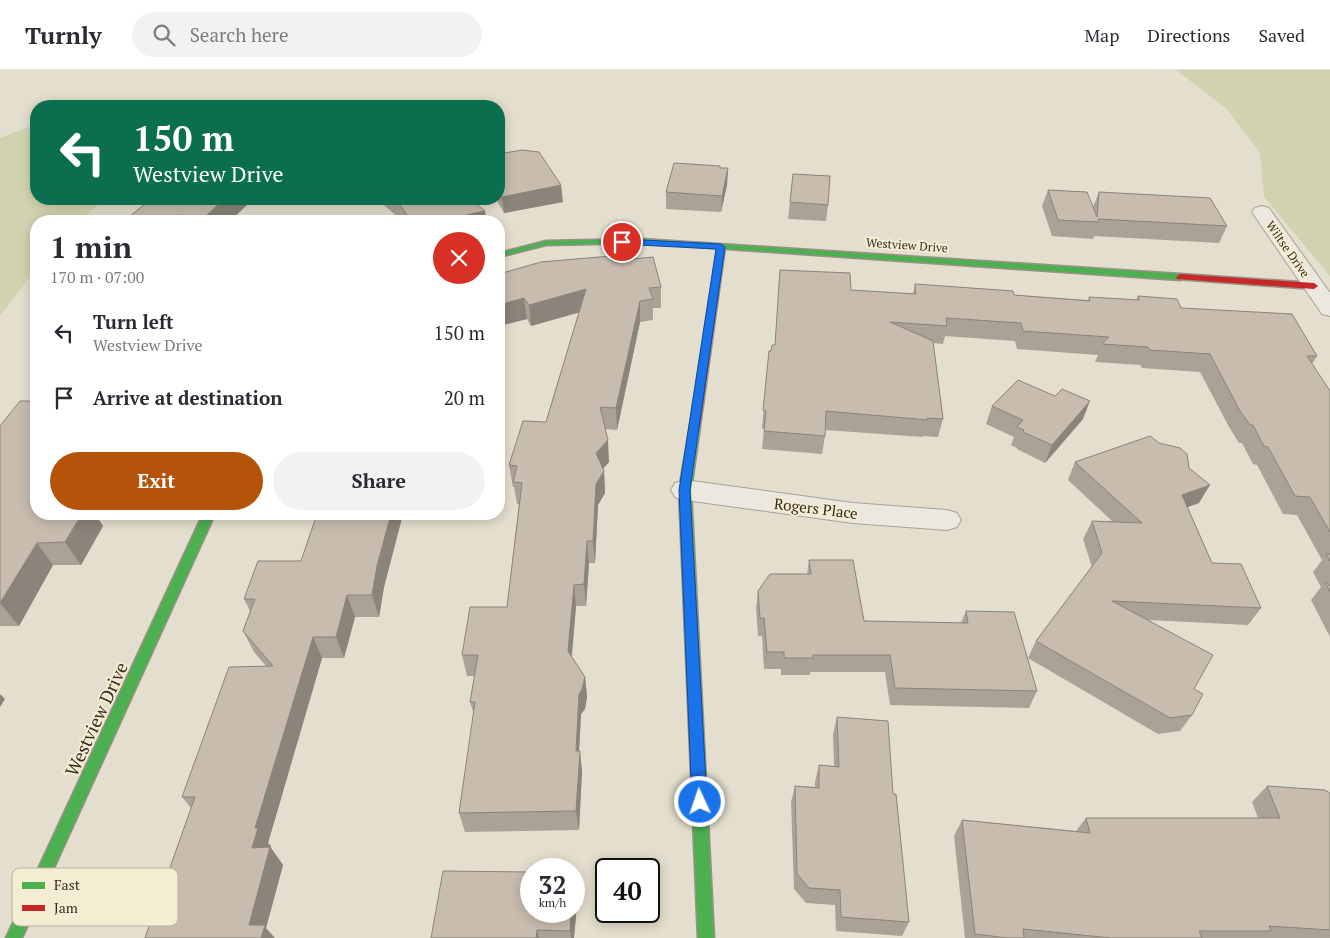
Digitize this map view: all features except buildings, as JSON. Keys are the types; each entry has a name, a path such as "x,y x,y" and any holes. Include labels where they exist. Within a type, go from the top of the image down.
{"street":[{"name":"Wiltse Drive","path":"1262,212 1330,308"},
{"name":"Westview Drive","path":"505,254 546,244 642,241 1314,286"},
{"path":"706,938 685,490 721,247"},
{"name":"Rogers Place","path":"685,490 853,513 947,520"},
{"name":"Westview Drive","path":"46,868 205,520"},
{"name":"Westview Drive","path":"14,938 19,926"}],"green space":[{"path":"1176,70 1330,70 1330,276 1264,197 1260,153 1226,108"},
{"path":"30,126 30,205 98,205 85,215 30,215 30,277 0,316 0,138"}],"traffic: fast":[{"path":"505,253 546,243 641,241 1180,277"},
{"path":"695,426 685,490 706,938"},
{"path":"46,868 206,520"},
{"path":"14,938 20,926"}],"traffic: jam":[{"path":"695,426 721,247"},
{"path":"1180,277 1314,286"}],"route":[{"path":"622,242 642,241 721,247 685,490 700,802"}]}
